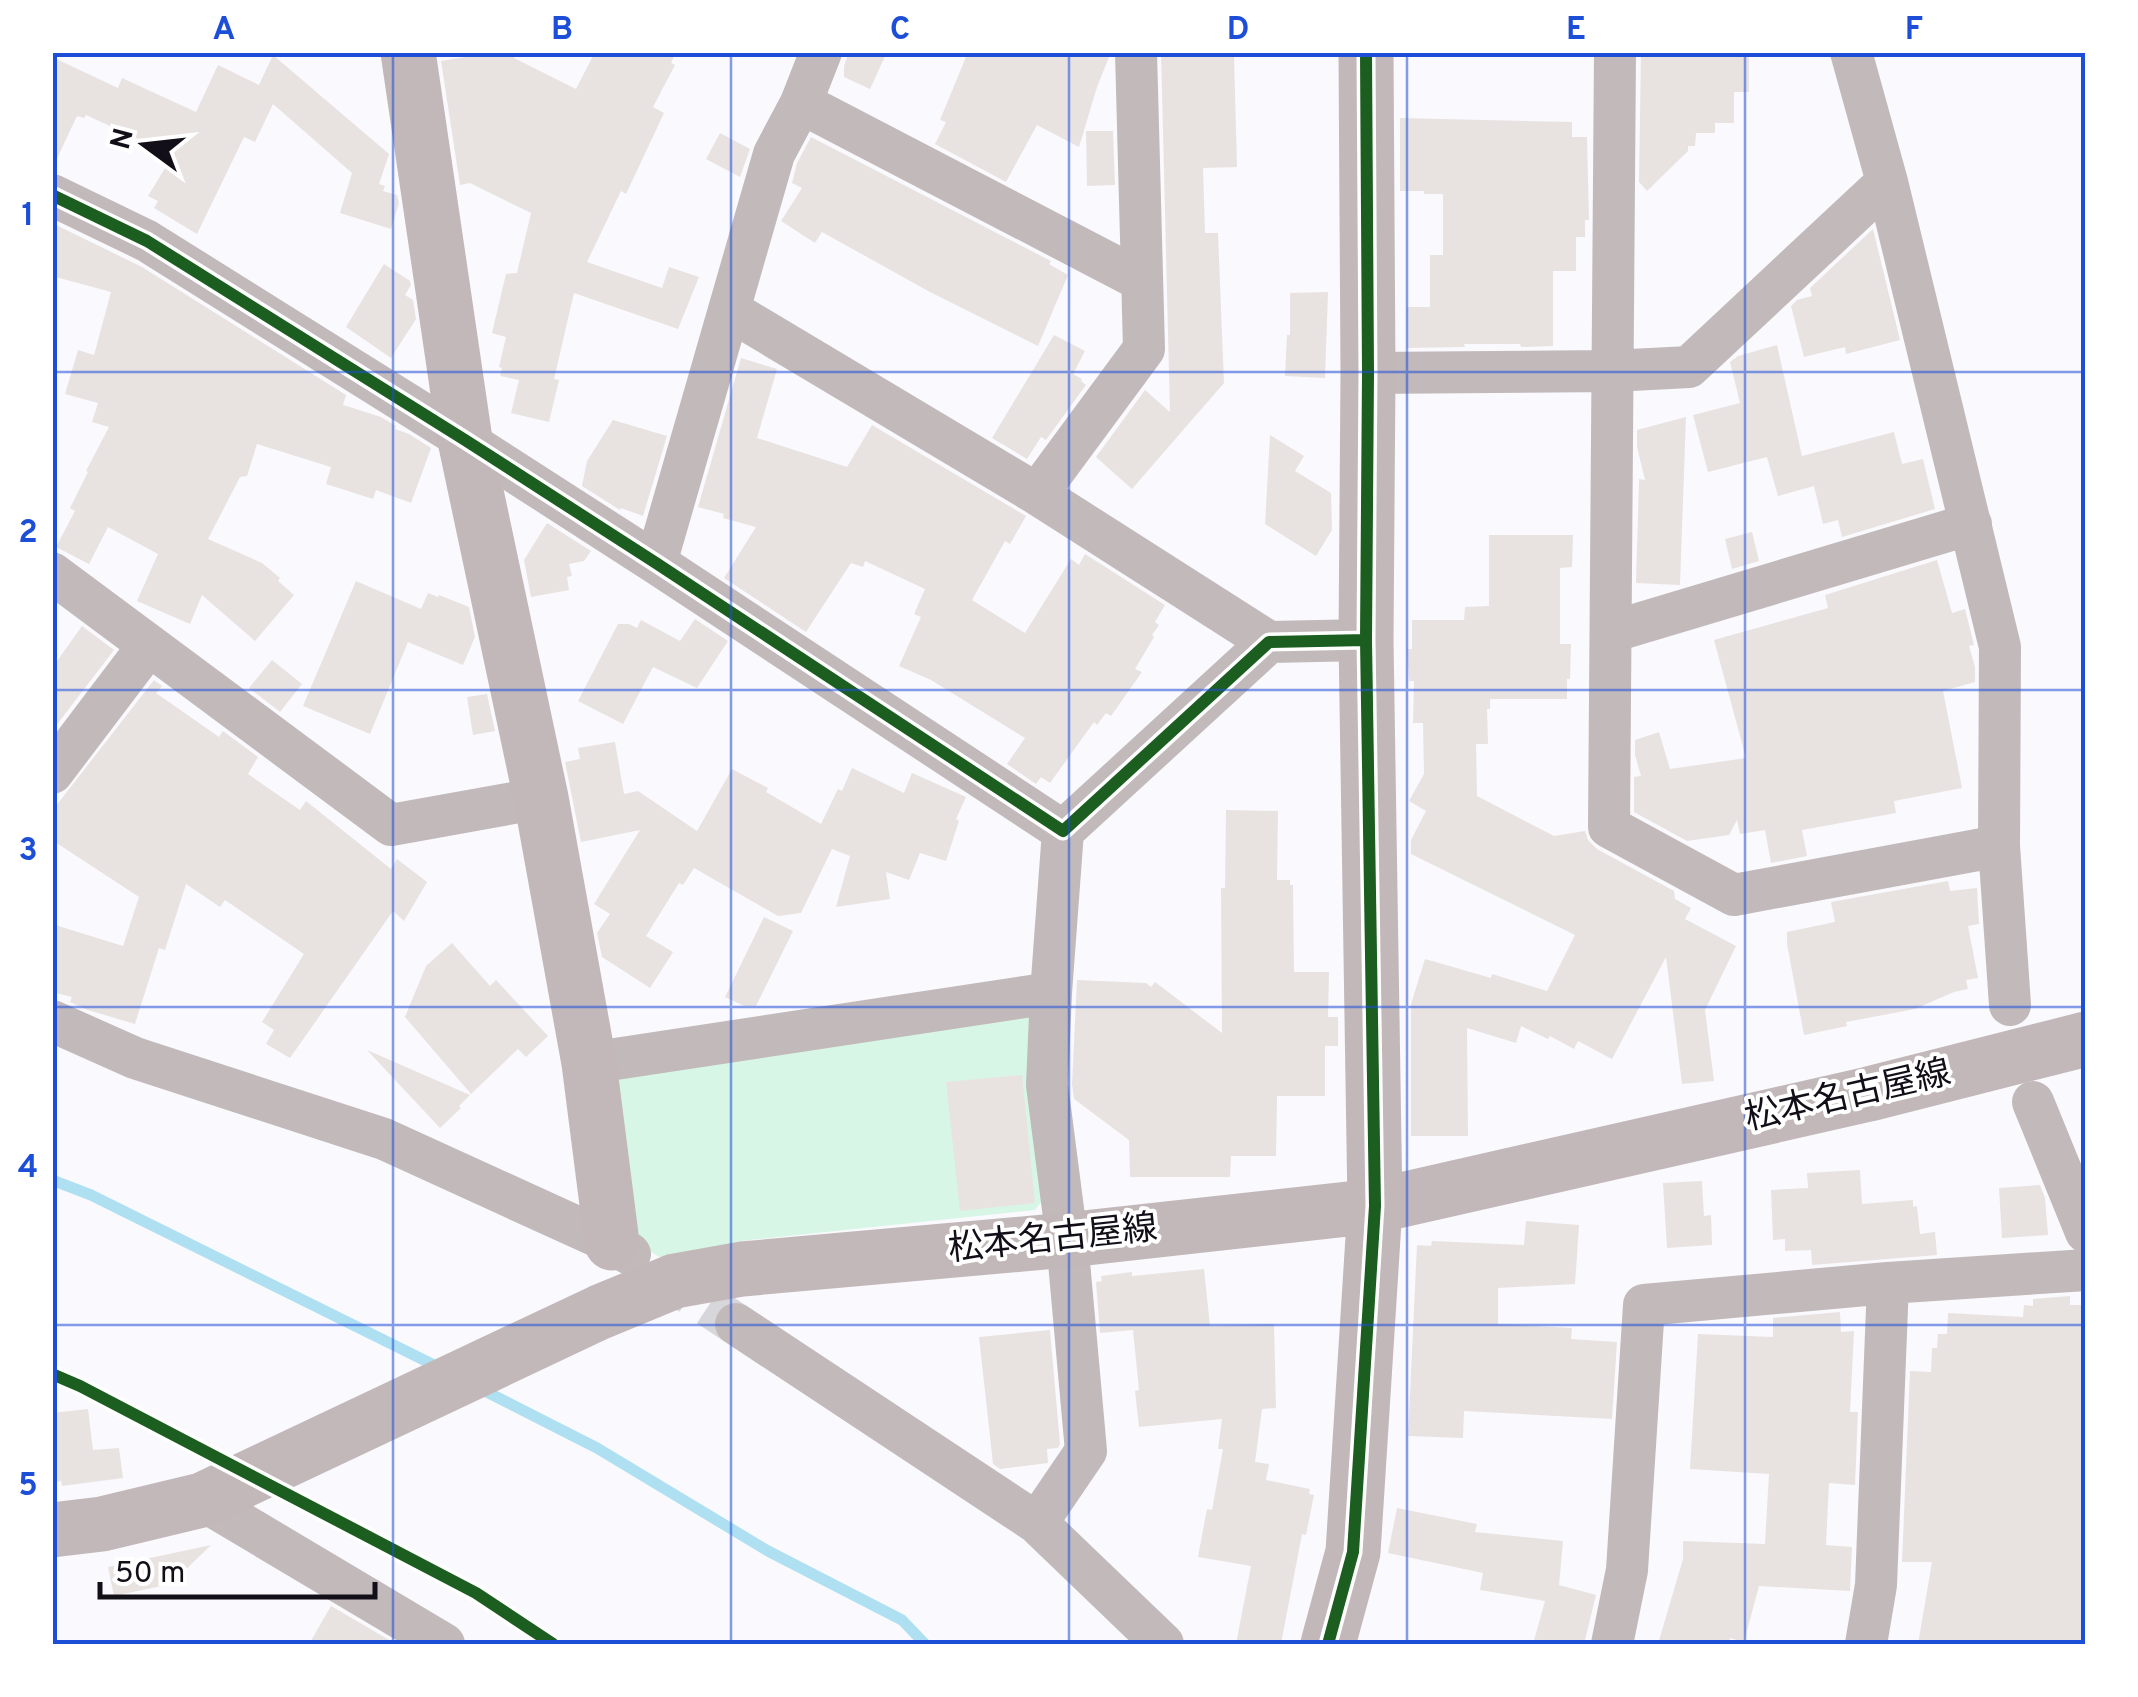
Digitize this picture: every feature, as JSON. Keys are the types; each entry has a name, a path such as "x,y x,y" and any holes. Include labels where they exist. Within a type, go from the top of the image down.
{"street":[{"path":"408,52 465,440 541,798 621,1249"},
{"path":"656,563 774,154 801,103 821,52"},
{"path":"1037,494 1144,349 1136,52"},
{"path":"1328,1644 1352,1552 1375,1206 1366,640 1366,52"},
{"path":"1615,52 1608,828 1734,895 1998,846"},
{"path":"1850,52 1888,182 2000,647 1998,846 2010,1006"},
{"path":"801,103 1141,280"},
{"path":"1368,374 1689,367 1888,182"},
{"path":"52,195 147,241 465,440 1063,831"},
{"path":"729,310 1037,494 1269,642 1366,640"},
{"path":"1611,632 1971,524"},
{"path":"52,573 391,824 541,798"},
{"path":"1037,1524 1086,1452 1067,1240 1047,1085 1063,831 1269,642"},
{"path":"52,773 149,645"},
{"path":"589,1063 1051,993"},
{"path":"52,1020 135,1058 384,1139 621,1249"},
{"name":"松本名古屋線","path":"52,1530 102,1524 202,1500 562,1329 674,1281 742,1269 1067,1240 1375,1206 1850,1098 2086,1039"},
{"path":"2033,1102 2086,1232"},
{"path":"1612,1644 1627,1570 1644,1305 1888,1282 2086,1270"},
{"path":"1866,1644 1876,1585 1888,1282"},
{"path":"736,1324 1037,1524 1163,1644"},
{"path":"202,1500 444,1644"}],"green space":[{"path":"1036,1016 1045,1197 1035,1210 741,1241 665,1260 644,1248 634,1235 617,1073"}],"building":[{"path":"514,52 514,58 576,89 595,52 676,52 671,63 675,65 653,107 664,113 626,194 621,191 587,262 662,288 669,267 699,277 678,329 574,293 554,379 559,380 549,422 511,413 519,380 500,376 506,337 492,333 506,274 517,273 531,213 470,183 460,185 441,61"},
{"path":"849,52 887,52 870,89 844,77"},
{"path":"968,52 1111,52 1079,147 1037,125 1006,182 935,144 946,122 940,120"},
{"path":"1161,52 1234,56 1237,167 1203,168 1205,233 1218,233 1224,383 1132,489 1096,457 1145,390 1170,412"},
{"path":"1641,52 1749,52 1749,92 1734,92 1734,123 1715,123 1715,133 1696,133 1695,146 1688,146 1688,151 1647,191 1639,182"},
{"path":"273,55 389,154 379,184 385,186 383,191 397,195 399,203 391,229 340,213 352,173 273,104 255,142 244,137 197,234 154,208 158,201 148,196 173,155 86,115 77,116 52,169 52,57 118,88 122,78 196,112 218,65 259,85"},
{"path":"1400,118 1572,122 1572,137 1587,137 1589,220 1585,220 1585,237 1576,237 1576,271 1553,271 1553,346 1464,344 1465,347 1407,348 1407,307 1430,307 1430,255 1443,255 1443,194 1400,191"},
{"path":"1086,131 1113,131 1115,185 1087,186"},
{"path":"720,133 750,149 740,177 706,159"},
{"path":"811,137 1051,261 1049,264 1068,275 1038,346 822,232 815,243 781,221 802,188 792,183 797,163"},
{"path":"52,223 142,267 346,395 343,405 381,417 431,448 411,503 376,490 373,499 326,484 331,467 257,444 247,476 240,477 208,539 262,563 294,595 255,641 202,595 190,624 137,601 158,554 108,527 89,564 56,547 75,511 70,508 86,471 109,427 92,422 98,403 65,394 78,350 94,355 111,292 52,276"},
{"path":"1873,229 1900,340 1846,354 1845,347 1804,357 1791,306 1812,296 1810,288"},
{"path":"384,264 410,281 405,295 413,300 416,319 391,358 346,327"},
{"path":"1328,292 1325,378 1285,376 1290,293"},
{"path":"1054,335 1085,351 1073,374 1086,385 1046,440 1041,437 1027,459 992,438"},
{"path":"1777,345 1802,456 1894,432 1902,464 1923,459 1935,509 1842,537 1838,520 1823,524 1814,486 1778,496 1767,457 1708,472 1693,415 1740,403 1730,362"},
{"path":"741,358 777,369 757,438 847,467 872,425 1026,516 1010,544 1005,541 972,600 1025,633 1071,559 1079,565 1085,554 1165,605 1155,622 1159,625 1154,637 1135,669 1142,672 1111,716 1106,713 1097,725 1094,722 1050,783 1041,777 1036,784 1007,764 1025,738 931,680 899,666 921,617 914,614 925,589 865,561 863,567 851,563 806,632 724,578 756,527 698,507"},
{"path":"1686,417 1680,585 1636,583 1639,479 1645,480 1637,430"},
{"path":"613,420 667,436 643,516 620,510 582,486 587,461"},
{"path":"1270,435 1304,456 1295,471 1331,493 1332,530 1316,556 1265,524"},
{"path":"547,523 591,551 584,561 569,564 569,590 531,597 524,560"},
{"path":"1752,532 1759,561 1732,569 1725,539"},
{"path":"1489,535 1573,535 1572,567 1560,568 1560,644 1571,644 1570,679 1567,699 1490,699 1488,744 1476,744 1477,796 1554,836 1585,831 1597,849 1674,891 1675,899 1691,908 1685,919 1736,946 1705,1010 1714,1081 1682,1084 1666,957 1612,1059 1578,1041 1574,1049 1521,1026 1516,1043 1467,1028 1468,1136 1411,1136 1411,1004 1425,959 1547,991 1575,935 1411,854 1411,840 1426,811 1409,801 1424,774 1423,723 1413,723 1414,681 1409,681 1407,649 1412,649 1412,620 1464,620 1465,607 1489,606"},
{"path":"1937,560 1952,613 1965,609 1974,645 1969,646 1975,682 1943,691 1962,788 1894,801 1896,813 1802,830 1807,856 1771,863 1765,830 1740,834 1737,820 1729,835 1687,841 1634,812 1634,777 1641,776 1635,740 1659,732 1670,769 1746,758 1714,640 1828,608 1825,595"},
{"path":"356,581 421,609 428,593 469,607 475,637 463,665 408,642 370,734 303,706"},
{"path":"695,619 728,641 697,688 653,667 623,724 578,701 618,624 637,628 641,620 680,641"},
{"path":"82,626 114,650 52,731 52,668"},
{"path":"272,660 302,684 280,712 249,688"},
{"path":"154,680 162,686 156,693 219,737 223,731 258,757 248,774 300,810 306,801 391,869 397,859 427,882 404,921 393,911 290,1058 266,1044 274,1030 262,1022 304,954 225,900 220,907 186,884 165,950 159,948 135,1024 88,1010 70,1002 72,997 52,992 52,924 123,946 139,897 52,840 52,811"},
{"path":"487,694 495,731 473,735 467,697"},
{"path":"615,742 624,794 638,791 697,831 732,769 821,824 852,768 904,793 912,773 966,797 946,861 920,853 909,880 886,872 890,899 836,907 850,856 832,849 801,913 778,916 694,868 683,885 679,883 646,936 673,952 650,988 602,957 597,933 610,914 594,904 640,830 581,842 565,762 580,759 578,748"},
{"path":"1226,810 1278,811 1277,880 1290,880 1293,885 1294,972 1329,972 1328,1017 1338,1017 1338,1046 1325,1046 1325,1096 1277,1096 1276,1156 1231,1156 1230,1177 1130,1177 1129,1140 1074,1099 1077,980 1146,983 1151,987 1155,982 1222,1033 1221,888 1225,888"},
{"path":"1948,881 1950,891 1977,888 1979,924 1968,926 1978,978 1966,980 1968,989 1915,1009 1846,1022 1847,1026 1804,1035 1787,932 1835,922 1831,902"},
{"path":"764,917 793,931 756,1006 744,1006 725,997"},
{"path":"452,943 490,986 496,980 548,1036 526,1057 518,1049 471,1094 405,1017 426,966"},
{"path":"367,1050 470,1095 440,1128"},
{"path":"1022,1075 1035,1203 960,1211 946,1082"},
{"path":"1860,1170 1862,1204 1913,1200 1920,1234 1935,1232 1937,1255 1812,1265 1811,1250 1785,1251 1785,1239 1773,1240 1771,1190 1808,1188 1807,1173"},
{"path":"1702,1181 1704,1216 1711,1215 1712,1245 1667,1248 1663,1183"},
{"path":"2040,1185 2048,1235 2002,1238 1999,1188"},
{"path":"1526,1221 1579,1225 1575,1284 1498,1288 1498,1324 1572,1328 1571,1339 1617,1342 1612,1419 1464,1411 1463,1438 1408,1436 1417,1245 1431,1246 1432,1241 1524,1245"},
{"path":"1204,1269 1210,1326 1274,1324 1276,1408 1262,1409 1255,1462 1269,1464 1266,1480 1310,1489 1309,1494 1314,1495 1306,1535 1302,1534 1281,1644 1236,1644 1251,1566 1198,1557 1207,1509 1212,1510 1223,1449 1218,1449 1222,1419 1139,1427 1133,1330 1100,1333 1096,1282 1102,1281 1101,1276"},
{"path":"2070,1296 2070,1305 2086,1305 2086,1644 1918,1644 1932,1562 1902,1562 1910,1371 1931,1372 1932,1348 1937,1348 1938,1334 1947,1334 1948,1313 2023,1317 2024,1305 2033,1306 2033,1299"},
{"path":"1840,1312 1841,1332 1854,1331 1850,1412 1858,1412 1855,1485 1829,1483 1826,1545 1852,1547 1850,1591 1759,1586 1744,1642 1730,1638 1728,1644 1658,1644 1683,1559 1683,1541 1765,1544 1769,1474 1690,1469 1698,1334 1773,1337 1773,1318"},
{"path":"1050,1330 1060,1444 1058,1448 1047,1449 1048,1463 1000,1469 993,1464 979,1337"},
{"path":"88,1409 93,1450 119,1448 123,1478 62,1486 61,1481 52,1482 52,1413"},
{"path":"1397,1508 1477,1524 1475,1532 1563,1541 1559,1585 1596,1595 1584,1644 1533,1644 1545,1601 1480,1590 1483,1573 1388,1553"},
{"path":"211,1545 171,1584 114,1596 108,1567"},
{"path":"331,1606 396,1644 309,1644"}],"waterway":[{"path":"52,1180 91,1195 440,1368"},
{"path":"479,1388 597,1448 768,1551 902,1620 925,1644"}],"tunnel":[{"path":"656,1271 736,1324"}],"cycle path":[{"path":"1328,1644 1353,1552 1375,1206 1366,640 1366,52"},
{"path":"52,195 147,241 465,440 1063,831 1269,642 1366,640"},
{"path":"52,1374 476,1593 553,1644"}]}
